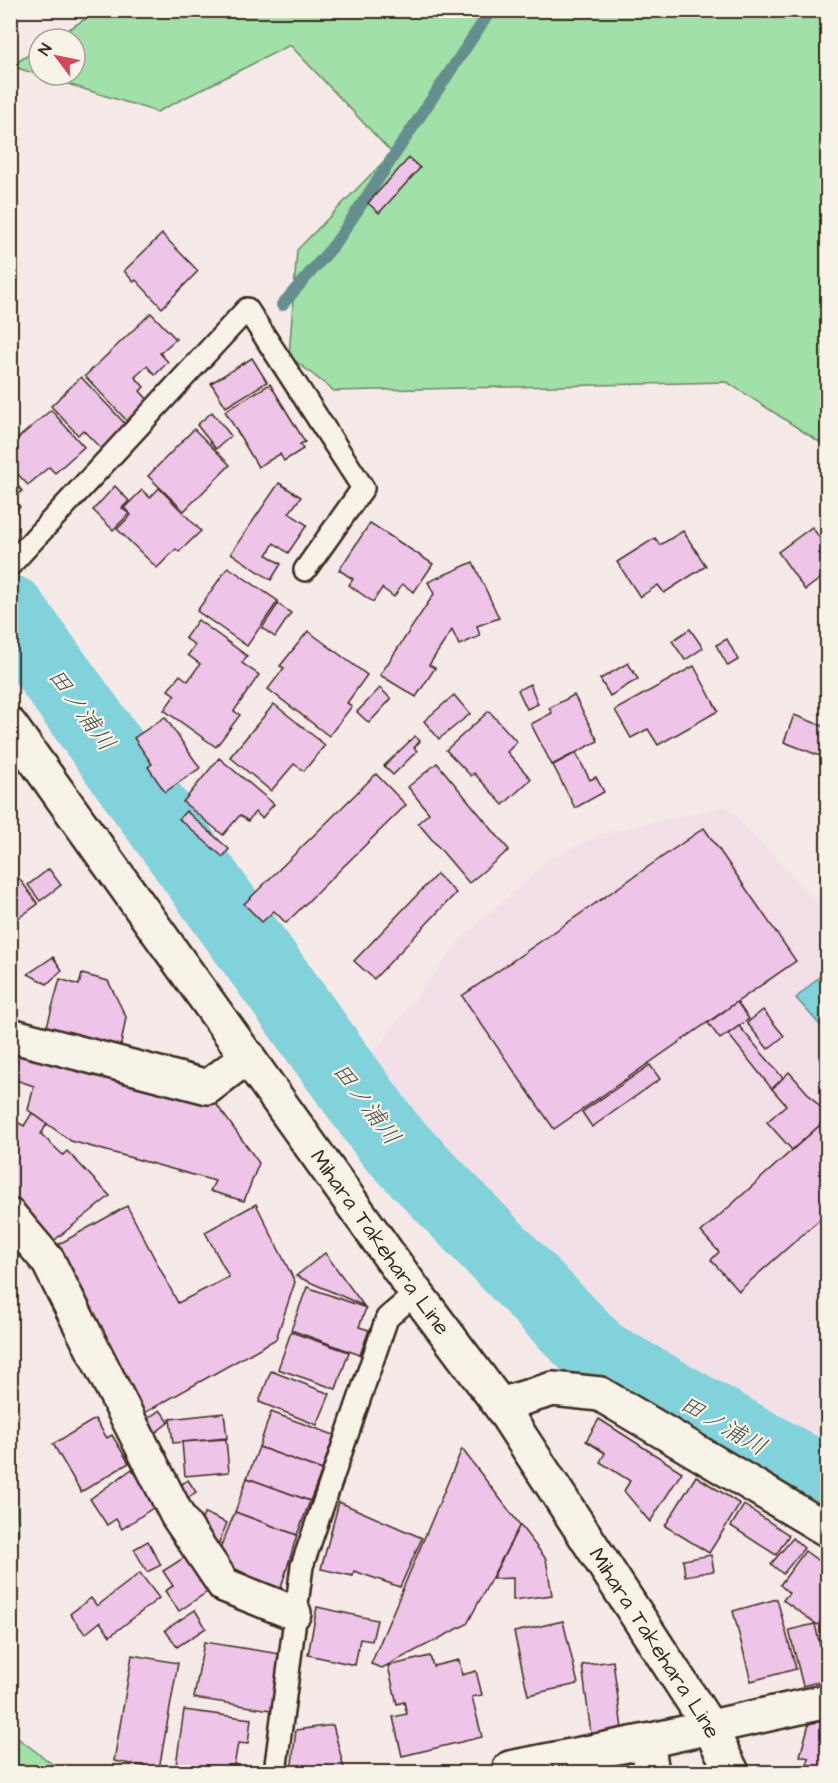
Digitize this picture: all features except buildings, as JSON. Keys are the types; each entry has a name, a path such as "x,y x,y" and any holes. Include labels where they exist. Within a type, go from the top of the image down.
{"street":[{"name":"Mihara Takehara Line","path":"10,725 416,1293 500,1405 709,1726 732,1773"},
{"path":"10,1035 208,1087 248,1056"},
{"path":"10,1216 48,1261 177,1515 224,1585 294,1613"},
{"path":"500,1405 553,1389 600,1394 828,1530"},
{"path":"505,1771 650,1757 709,1726 828,1701"}],"lane":[{"path":"12,564 247,309 363,488 305,570"},
{"path":"275,1773 294,1613 302,1566 387,1318 416,1293"}],"shaded area":[{"path":"726,806 822,908 827,904 827,1470 587,1320 402,1140 356,1075 462,938 551,858 602,834"}],"green space":[{"path":"98,11 827,11 827,447 727,382 334,391 289,356 297,250 392,153 290,45 157,112 77,87 87,87 87,27 72,27"},
{"path":"27,56 27,71 11,66"},
{"path":"10,1430 19,1533 11,1547 10,1547"},
{"path":"11,1733 63,1772 11,1772"}],"water":[{"path":"827,970 827,1033 796,998"}],"waterway":[{"path":"282,305 335,244 491,10"},
{"name":"田ノ浦川","path":"10,612 390,1140 599,1356 828,1485"}]}
